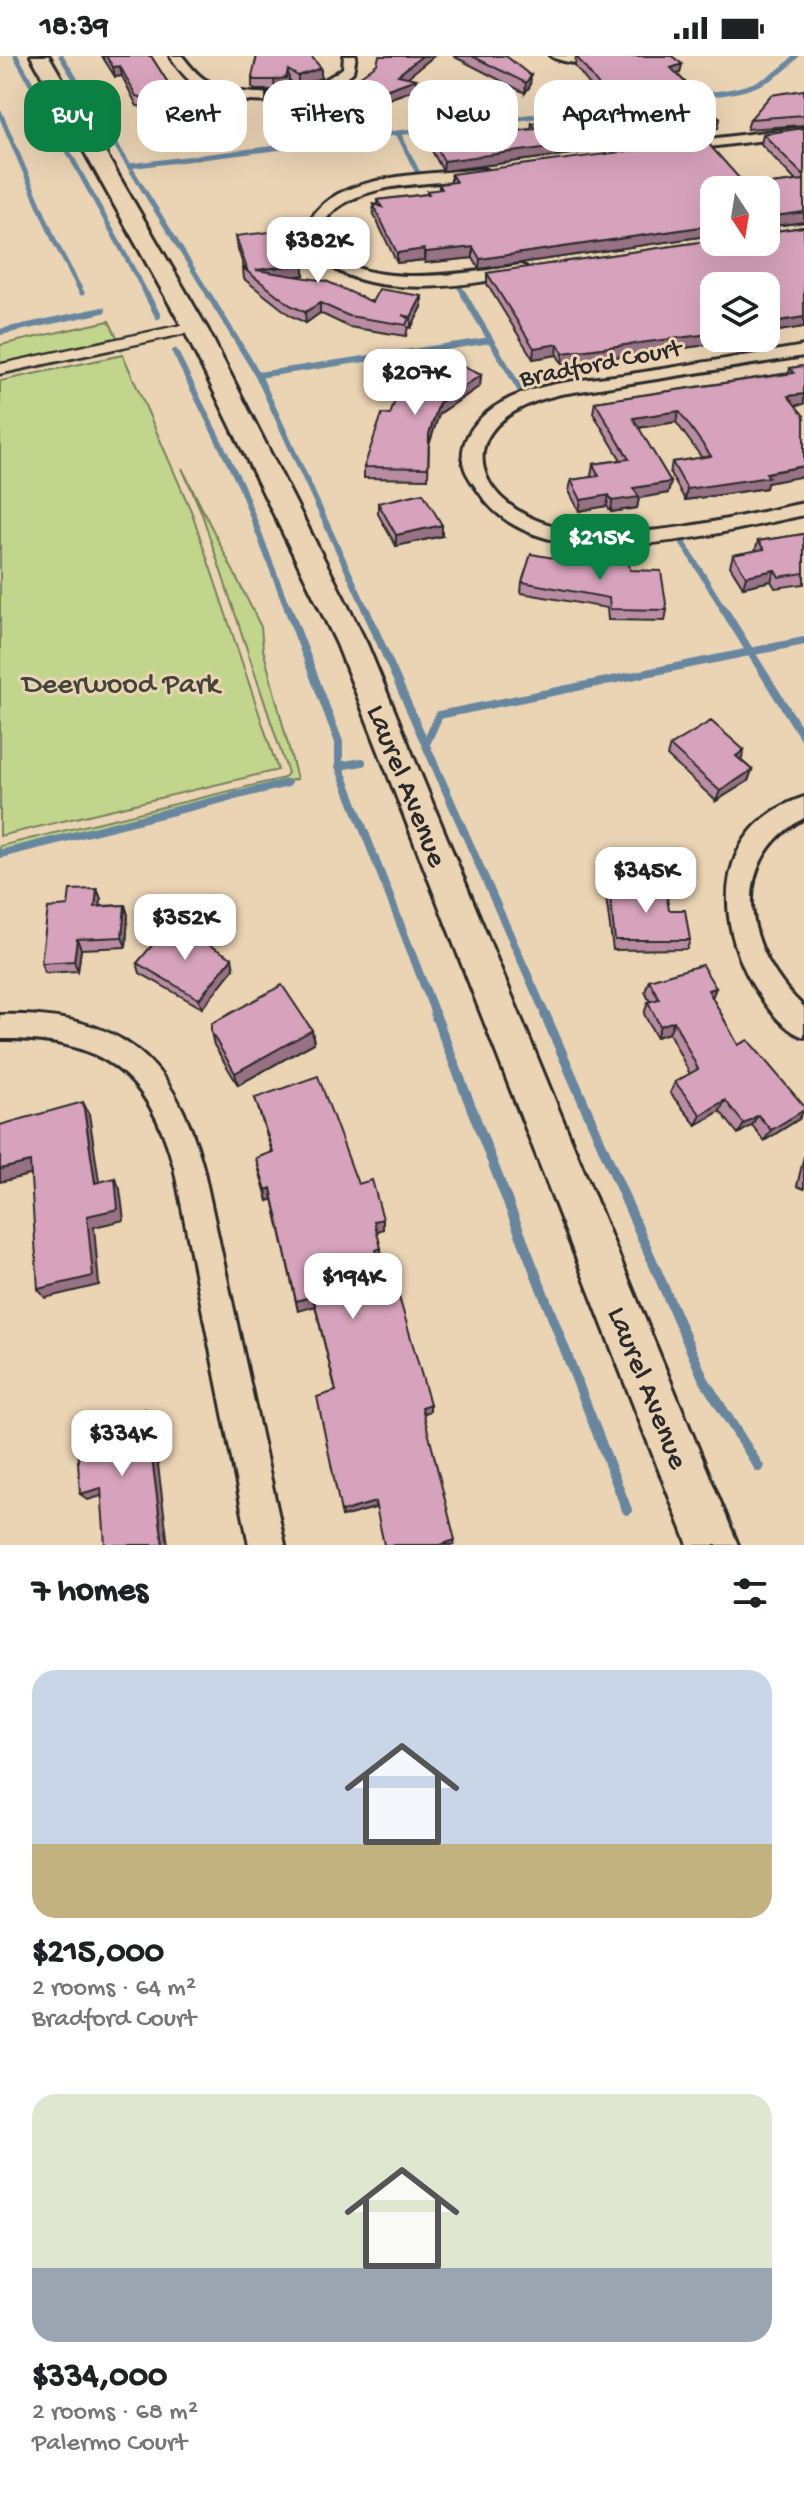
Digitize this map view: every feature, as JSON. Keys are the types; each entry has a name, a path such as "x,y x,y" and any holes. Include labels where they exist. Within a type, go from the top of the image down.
{"main road":[{"name":"Laurel Avenue","path":"40,56 194,327 352,644 713,1545"}],"street":[{"path":"176,56 191,75 209,87 262,96 304,92 332,82 349,69 350,56"},
{"path":"557,56 591,59 621,56"},
{"path":"716,142 804,131"},
{"path":"495,171 387,185 347,195 318,219 315,228 319,246 332,261 346,269 381,280 431,282 534,268"},
{"name":"Bradford Court","path":"804,351 569,389 517,402 497,413 482,428 471,453 479,480 500,506 518,519 545,531 574,538 639,539 804,509"},
{"path":"804,807 778,820 756,842 743,869 739,897 750,956 766,983 804,1025"},
{"path":"0,1027 56,1030 113,1049 143,1071 168,1106 189,1175 267,1545"}],"lane":[{"path":"0,369 194,327"}],"green space":[{"path":"109,321 123,349 0,376 0,345"},
{"name":"Deerwood Park","path":"123,355 192,513 278,770 0,836 0,381"},
{"path":"182,468 261,627 263,649 297,779 0,852 0,846 284,778 288,773 201,511"}],"building":[{"path":"106,56 151,56 166,80 137,80 137,96 120,66 113,67"},
{"path":"257,56 311,56 321,68 298,76 288,70 286,78 274,80 254,80"},
{"path":"379,56 422,56 398,75 416,79 392,88 392,80 355,80 377,64"},
{"path":"472,56 506,56 531,76 526,83"},
{"path":"576,56 672,56 682,64 671,68 683,80 595,80"},
{"path":"804,90 804,115 750,119 771,95"},
{"path":"804,128 804,176 763,134"},
{"path":"534,129 534,149 518,151 518,131"},
{"path":"439,152 512,152 444,161"},
{"path":"621,152 716,152 737,176 700,176 700,227 480,259 473,247 397,253 373,204 382,207 377,200 429,194 427,191 442,189 439,184 456,182 451,174"},
{"path":"804,180 804,212 780,215 780,183"},
{"path":"804,227 804,317 780,321 780,272 700,272 700,335 563,353 558,344 534,348 487,273 700,242 700,256 780,256 780,230"},
{"path":"278,231 285,250 304,264 256,270 326,281 372,302 379,289 422,296 411,317 402,315 409,318 406,325 349,316 320,303 305,312 290,305 243,268 247,269 236,236"},
{"path":"454,362 481,375 439,403 429,434 428,468 364,467 382,414 390,415 403,377 414,370 421,373 436,364 444,368"},
{"path":"804,366 804,394 788,396 804,416 804,466 766,473 769,477 687,489 672,462 711,456 679,411 633,418 671,482 633,488 639,497 612,501 609,495 581,500 571,480 599,476 593,464 629,459 595,402 794,373 790,368"},
{"path":"423,493 442,525 396,535 378,503"},
{"path":"804,534 804,573 779,577 775,570 746,576 733,555 764,549 758,541"},
{"path":"531,554 582,563 629,563 630,570 661,571 667,610 610,609 609,598 522,582"},
{"path":"711,721 744,750 736,756 752,770 720,791 670,746"},
{"path":"665,886 669,910 685,910 690,940 615,940 609,887"},
{"path":"97,889 95,907 125,905 122,937 77,939 74,961 41,963 48,908 68,906 70,890"},
{"path":"165,930 183,940 189,934 232,958 199,999 137,963"},
{"path":"702,965 716,988 708,990 738,1045 748,1040 804,1106 804,1110 771,1130 758,1115 744,1124 725,1100 701,1115 675,1082 698,1069 674,1021 660,1026 648,1002 659,999 649,980"},
{"path":"282,985 312,1030 235,1073 211,1032 211,1024"},
{"path":"318,1076 358,1184 372,1180 383,1219 374,1221 381,1248 376,1250 390,1300 399,1297 430,1404 422,1407 455,1540 440,1545 384,1545 375,1502 341,1512 317,1397 336,1391 313,1296 296,1301 271,1188 266,1190 256,1158 273,1152 255,1098"},
{"path":"83,1102 95,1183 115,1178 118,1209 87,1216 93,1276 38,1289 30,1162 0,1169 0,1125"},
{"path":"146,1410 163,1545 105,1545 101,1488 80,1494 76,1428"}],"waterway":[{"path":"16,56 148,297"},
{"path":"61,56 129,166"},
{"path":"716,93 747,87 774,76 796,56"},
{"path":"0,113 55,242 82,293"},
{"path":"129,166 534,116"},
{"path":"398,133 417,171"},
{"path":"129,166 210,297"},
{"path":"459,286 466,297"},
{"path":"147,295 158,316"},
{"path":"209,295 258,375"},
{"path":"464,295 491,340"},
{"path":"0,332 103,310"},
{"path":"258,375 491,340"},
{"path":"491,340 521,391"},
{"path":"175,352 241,486 288,610"},
{"path":"258,375 366,610"},
{"path":"683,543 724,610"},
{"path":"288,608 339,742 339,766"},
{"path":"365,608 546,1016"},
{"path":"723,608 750,652"},
{"path":"750,652 804,641"},
{"path":"427,742 439,715 750,652"},
{"path":"750,652 804,738"},
{"path":"339,766 362,762"},
{"path":"339,766 436,1016"},
{"path":"0,854 287,783"},
{"path":"435,1014 627,1510"},
{"path":"545,1014 704,1380 759,1467"}]}
